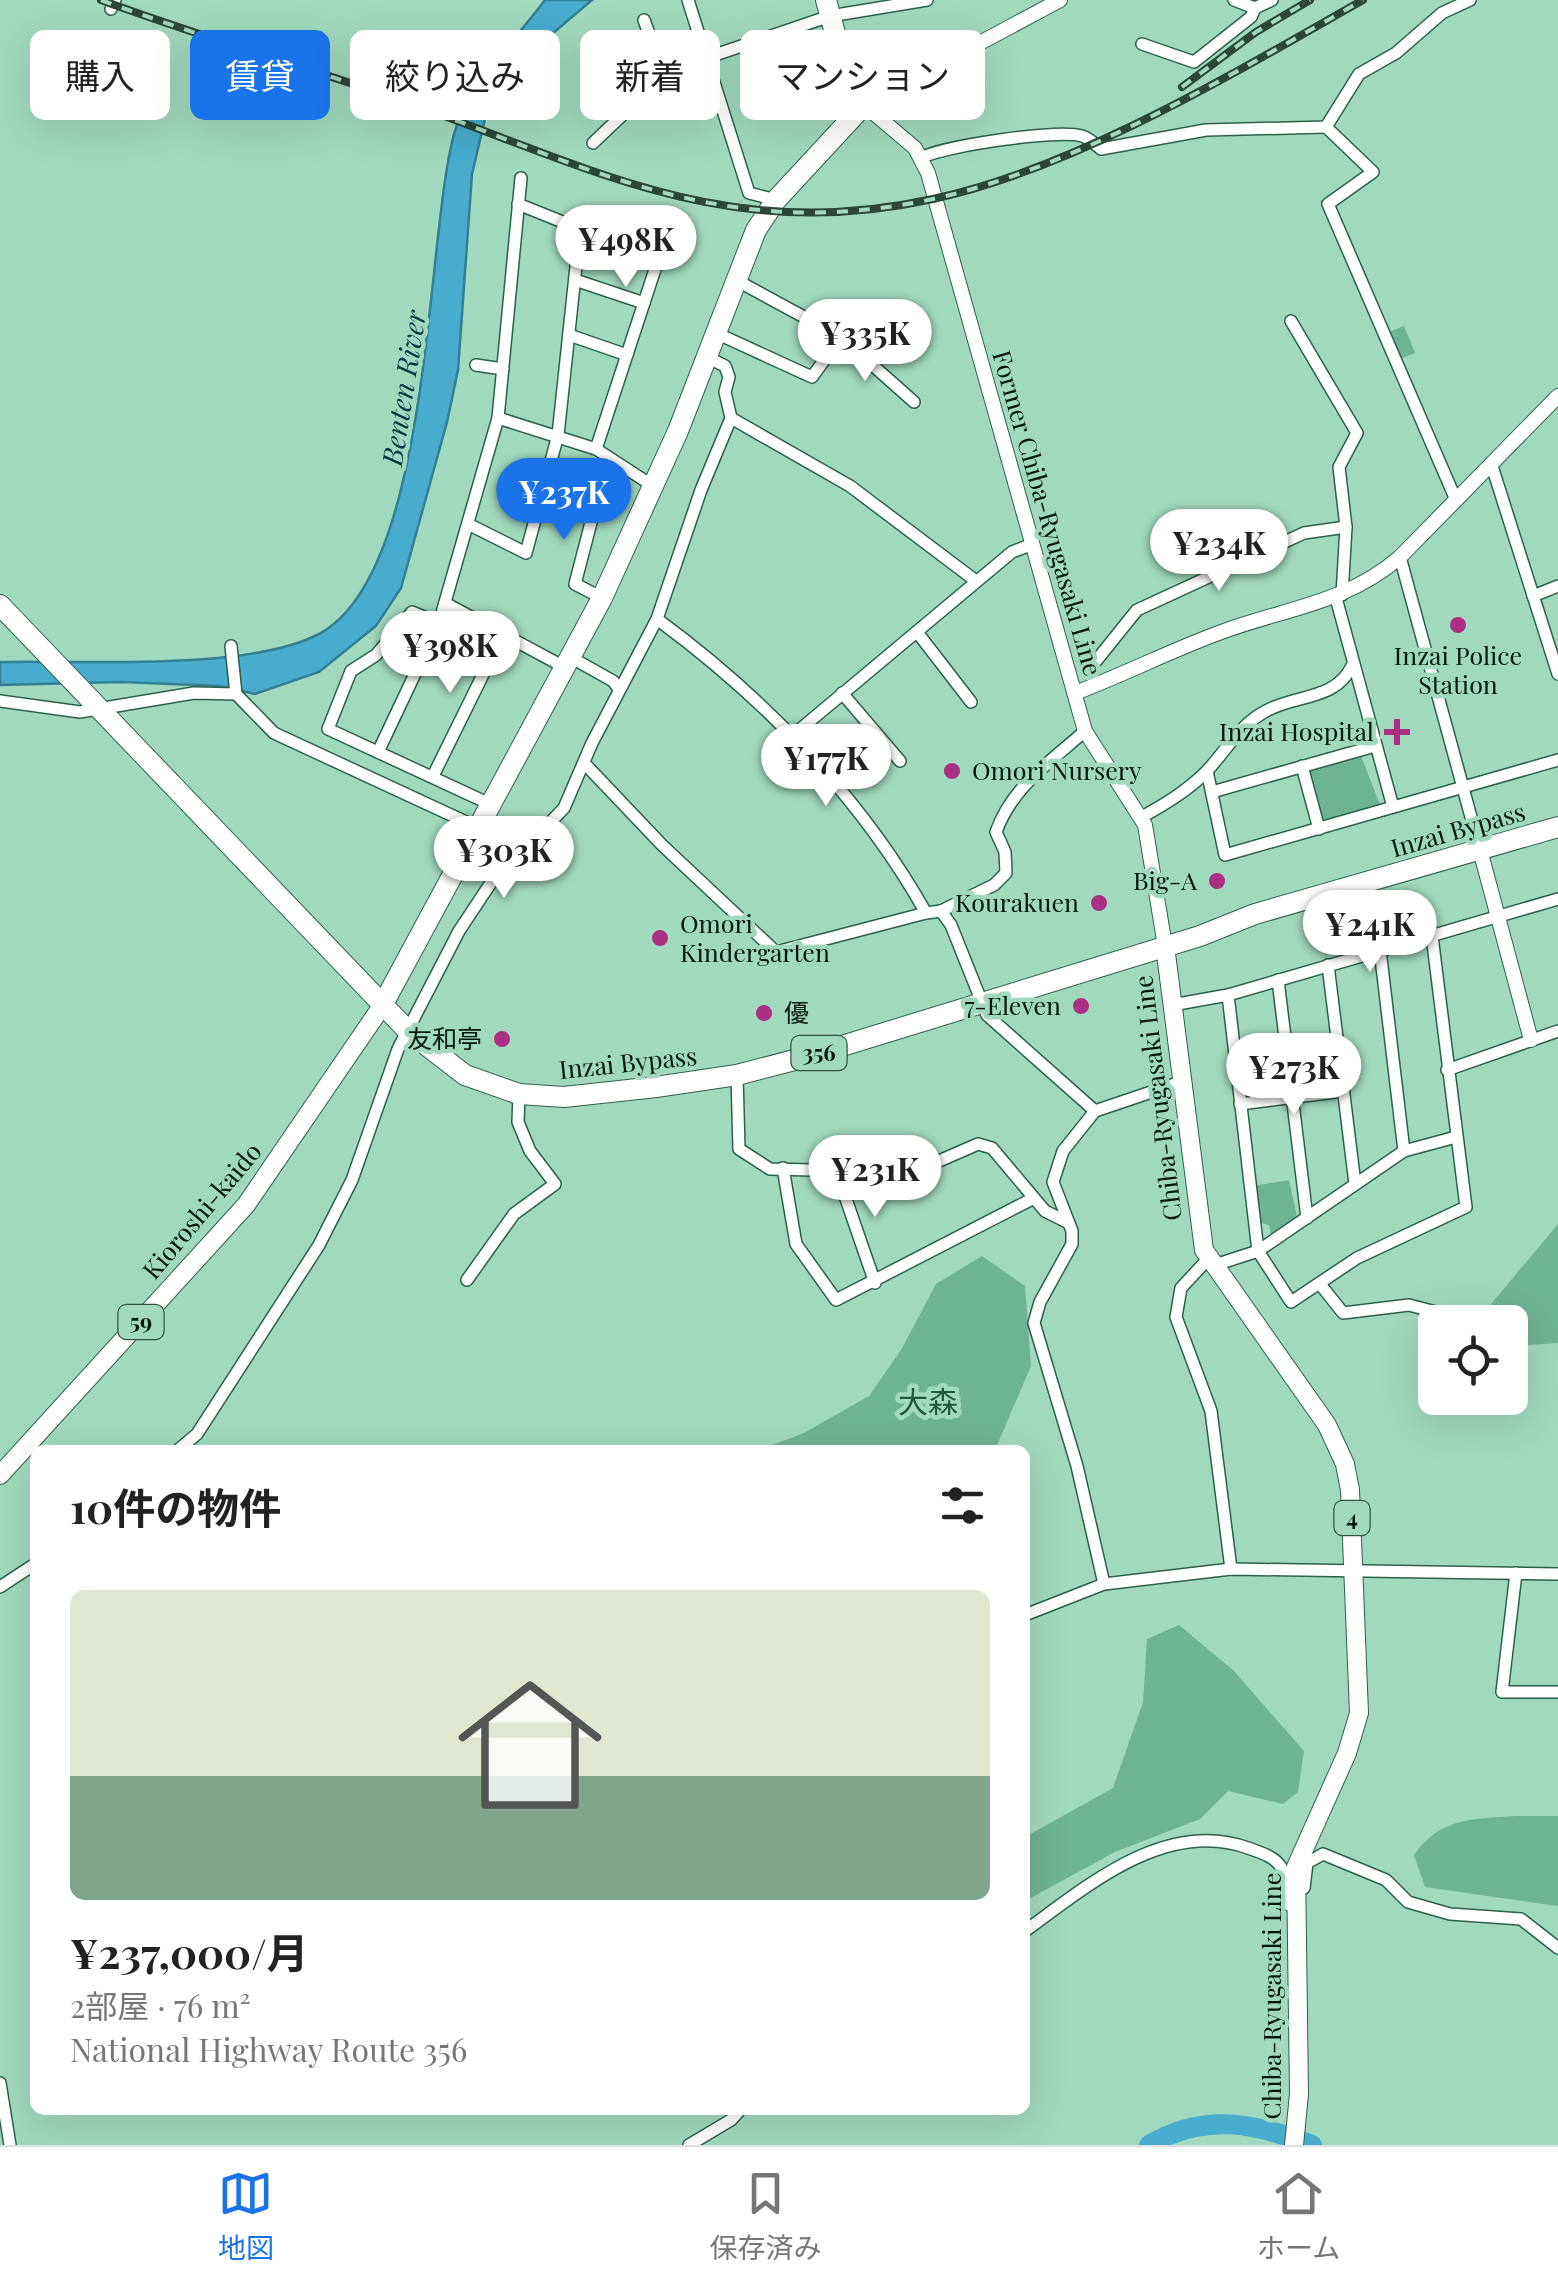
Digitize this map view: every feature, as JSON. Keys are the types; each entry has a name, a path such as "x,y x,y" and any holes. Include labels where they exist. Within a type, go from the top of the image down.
{"highway":[{"path":"382,1006 602,598 707,358 756,230 776,200 849,120"},
{"name":"Inzai Bypass","path":"0,605 408,1031 465,1075 519,1094 590,1095 737,1075 1200,936 1254,914 1558,840"},
{"name":"Inzai Bypass","path":"1482,856 1558,827"}],"main road":[{"name":"Chiba-Ryugasaki Line","path":"1164,946 1199,1234 1210,1262 1333,1435 1348,1479 1358,1723 1299,1854 1298,2123 1294,2145"},
{"name":"Kioroshi-kaido","path":"0,1476 246,1206 382,1006"}],"street":[{"path":"688,0 697,30"},
{"path":"720,49 828,8 927,0"},
{"path":"985,40 1060,0"},
{"path":"1234,0 1254,8 1272,0"},
{"path":"1326,127 1360,74 1396,53 1442,13 1470,0"},
{"path":"1142,44 1194,62 1251,17 1254,8"},
{"path":"644,20 648,30"},
{"path":"720,102 749,193 776,200"},
{"path":"593,144 617,120"},
{"path":"881,120 921,158 939,148 1038,136 1085,136 1100,150 1206,130 1326,127 1373,172 1328,204 1456,500"},
{"name":"Former Chiba-Ryugasaki Line","path":"921,158 1086,731 1142,817 1164,946"},
{"path":"378,752 439,623 498,418 521,178"},
{"path":"518,204 580,229 662,248 596,448"},
{"path":"468,524 526,552 558,435 580,229"},
{"path":"575,280 644,303"},
{"path":"734,280 841,337 914,402"},
{"path":"1291,321 1357,433 1340,467 1346,527 1339,596 1352,666 1393,807"},
{"path":"716,333 812,377 841,337"},
{"path":"569,335 627,355"},
{"path":"231,646 236,694 274,733 480,827 514,848 525,849 551,825 657,619 701,490 732,418 724,392 729,377 725,366 707,358"},
{"path":"476,365 503,369"},
{"path":"1075,693 1218,633 1339,596 1400,557 1558,396"},
{"path":"498,418 596,448 652,486"},
{"path":"732,418 850,486 976,581"},
{"path":"602,598 575,584 608,457"},
{"path":"1491,463 1533,596 1553,643 1558,674"},
{"path":"1096,662 1137,610 1304,533 1346,527"},
{"path":"792,736 1012,552 1033,544"},
{"path":"1400,557 1531,1040"},
{"path":"1533,596 1558,586"},
{"path":"444,603 503,634 614,680 619,689"},
{"path":"439,623 412,612 376,655 352,671 328,730 492,805"},
{"path":"657,619 726,669 792,736 894,857 926,912"},
{"path":"918,632 971,702"},
{"path":"433,776 503,634"},
{"path":"1142,817 1178,796 1207,771 1250,722 1266,710 1330,690 1345,681 1352,666"},
{"path":"0,701 80,712 91,702 194,693 236,694"},
{"path":"842,693 900,761"},
{"path":"585,764 776,952 941,911 994,885 1006,873 1005,852 996,832 1003,812 1014,794 1086,731"},
{"path":"1212,792 1374,746"},
{"path":"1207,771 1225,855 1558,760"},
{"path":"1302,766 1319,828"},
{"path":"183,1445 206,1420 319,1245 358,1164 408,1031 460,931 514,848"},
{"path":"1172,1005 1228,995 1558,899"},
{"path":"941,911 951,925 980,1004 997,1026 1094,1112"},
{"path":"1228,995 1258,1251 1291,1302 1358,1258 1466,1207 1432,936"},
{"path":"1380,950 1404,1151"},
{"path":"1328,966 1354,1184"},
{"path":"1278,980 1307,1218"},
{"path":"1447,1070 1558,1031"},
{"path":"737,1075 739,1149 770,1170 854,1171 884,1186 978,1144 992,1148 1045,1211 1069,1223"},
{"path":"1104,1584 1077,1466 1034,1323 1040,1302 1072,1244 1069,1223 1053,1182 1055,1167 1094,1112 1182,1082"},
{"path":"1240,1104 1344,1091"},
{"path":"467,1280 514,1214 555,1184 530,1150 518,1122 519,1094"},
{"path":"1232,1570 1210,1411 1176,1316 1181,1288 1210,1262 1258,1251 1404,1151 1456,1138"},
{"path":"783,1168 796,1244 836,1300 1034,1198"},
{"path":"836,1170 875,1283"},
{"path":"1320,1284 1343,1313 1410,1304 1418,1306"},
{"path":"0,1587 30,1567"},
{"path":"1030,1613 1104,1584 1232,1570 1558,1574"},
{"path":"1516,1573 1502,1692 1558,1692"},
{"path":"1030,1927 1104,1874 1190,1840 1238,1844 1268,1856 1281,1868 1289,1905 1296,1894 1304,1891 1307,1862 1323,1854 1386,1880 1408,1902 1450,1914 1520,1920 1558,1948"},
{"path":"0,2083 10,2145"},
{"path":"689,2145 736,2115"}],"green space":[{"path":"1404,326 1415,353 1398,360 1386,333"},
{"path":"1361,756 1381,807 1322,825 1308,770"},
{"path":"1289,1180 1297,1217 1271,1235 1269,1225 1258,1222 1253,1186"},
{"path":"1558,1224 1558,1343 1528,1345 1528,1305 1490,1305"},
{"path":"982,1256 1025,1286 1031,1366 997,1445 772,1445 802,1434 869,1396 901,1350 936,1284"},
{"path":"1179,1625 1234,1671 1304,1751 1298,1792 1283,1804 1228,1791 1200,1819 1115,1852 1030,1898 1030,1834 1113,1788 1143,1702 1147,1639"},
{"path":"1558,1816 1558,1906 1425,1887 1414,1855 1435,1833 1459,1822"}],"water":[{"path":"545,0 592,0 557,30 521,30"},
{"path":"459,120 485,120 472,174 458,370 401,588 376,626 319,672 255,694 220,686 122,682 0,685 0,662 205,659 284,647 315,636 353,604 382,551 402,484 417,409 453,138"}],"waterway":[{"path":"1149,2145 1190,2128 1230,2124 1270,2131 1312,2145"}],"railway":[{"path":"101,0 394,98 593,171 719,205 786,212 857,211 933,199 1044,165 1154,115 1363,0"},
{"path":"1182,87 1256,32 1310,0"}],"place":[{"name":"Inzai Police Station","path":"1458,625"},
{"name":"Inzai Hospital","path":"1397,732"},
{"name":"Omori Nursery","path":"952,771"},
{"name":"Big-A","path":"1217,881"},
{"name":"Kourakuen","path":"1099,903"},
{"name":"Omori Kindergarten","path":"660,938"},
{"name":"7-Eleven","path":"1081,1006"},
{"name":"優","path":"764,1013"},
{"name":"友和亭","path":"502,1039"}],"district":[{"name":"大森","path":"928,1403"}],"water label":[{"name":"Benten River","path":"404,388"}]}
